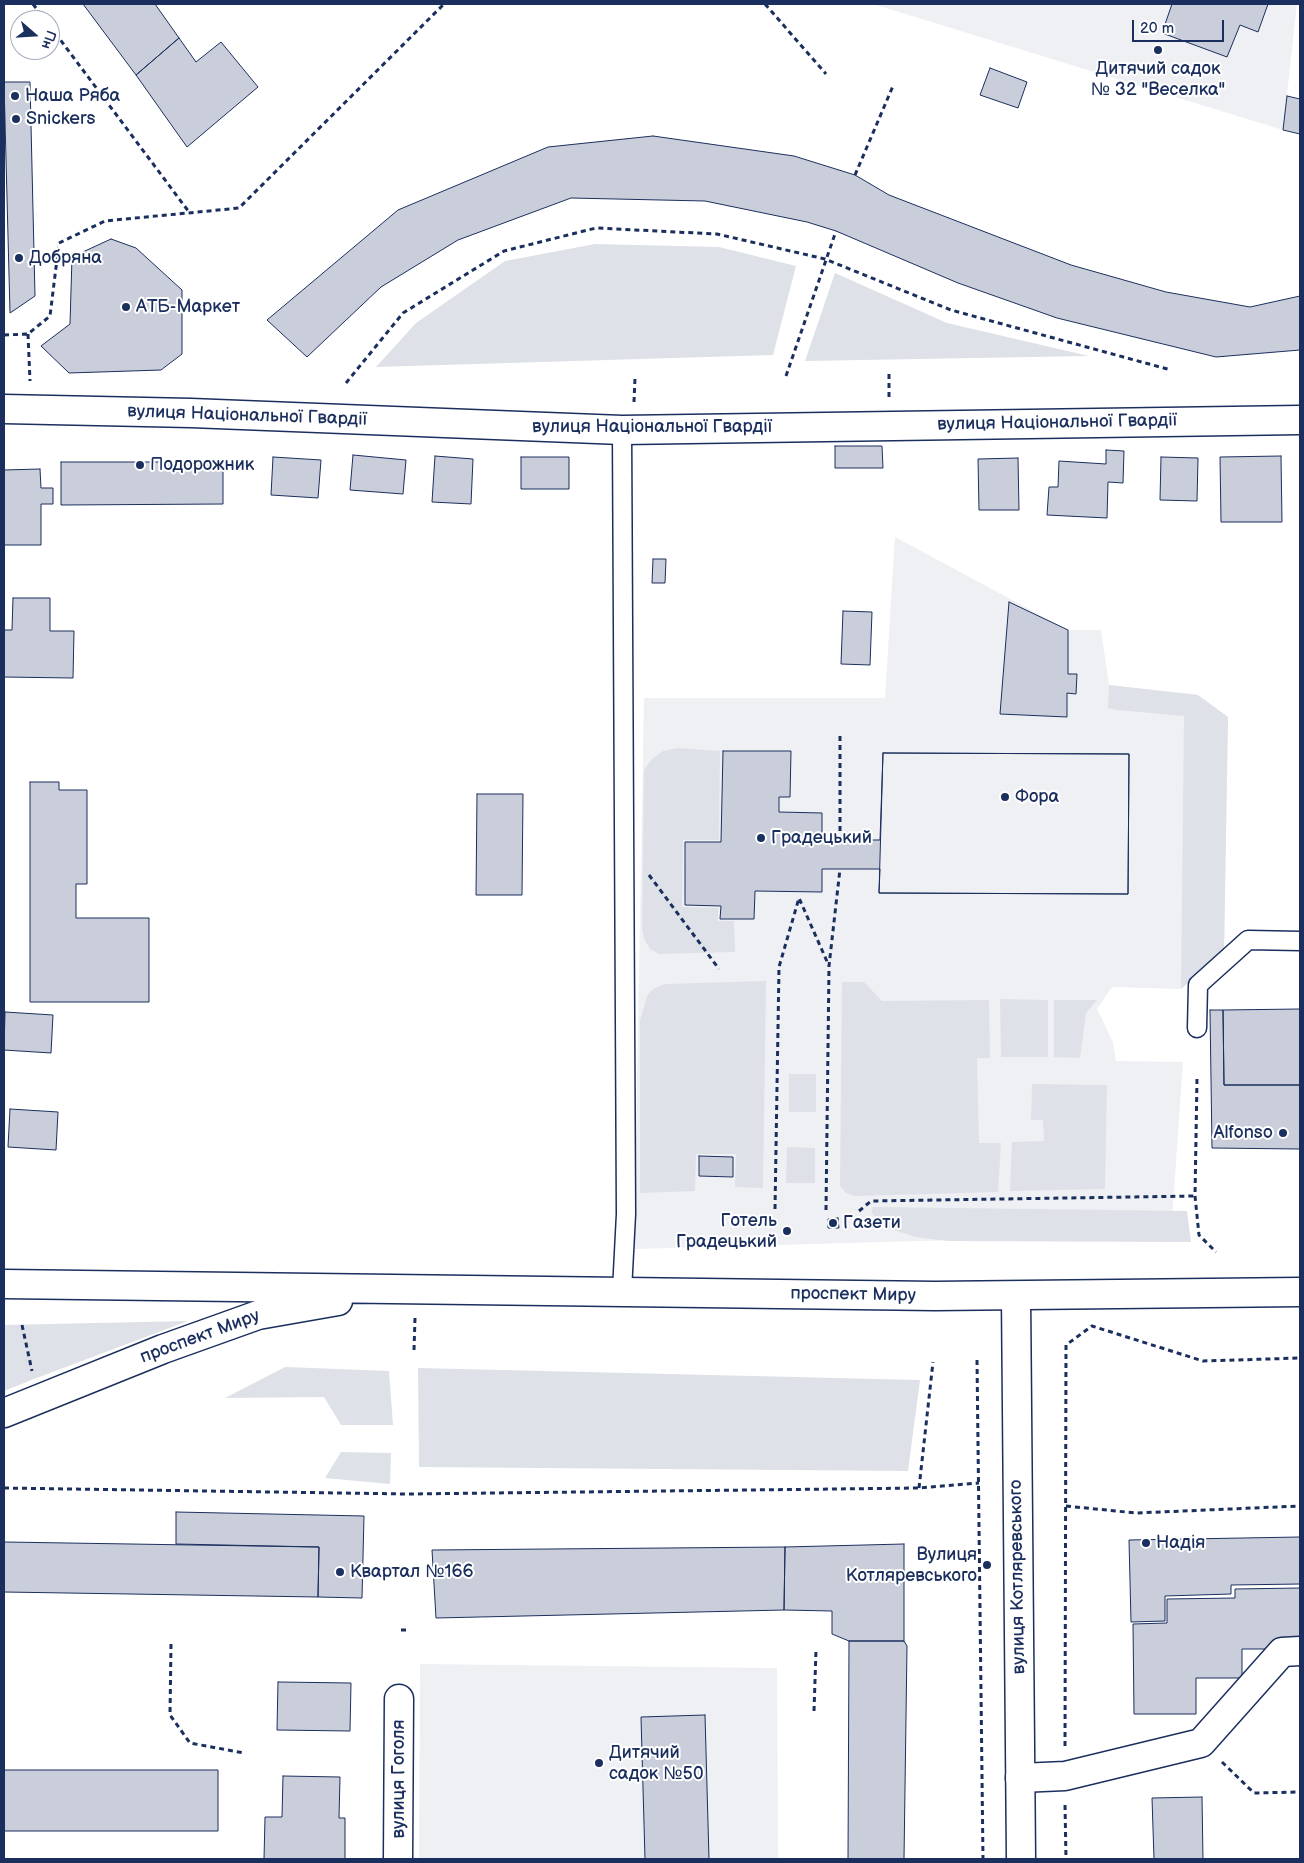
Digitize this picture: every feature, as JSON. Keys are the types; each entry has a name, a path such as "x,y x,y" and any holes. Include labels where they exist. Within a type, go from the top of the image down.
{"street":[{"name":"вулиця Національної Гвардії","path":"4,410 191,413 622,430 1300,420"},
{"name":"проспект Миру","path":"4,1284 1016,1296 1300,1292"},
{"name":"проспект Миру","path":"4,1413 163,1349 258,1315 405,1289"},
{"name":"вулиця Котляревського","path":"1016,1296 1021,1859"},
{"path":"1020,1778 1065,1776 1201,1743 1282,1652 1300,1651"},
{"name":"вулиця Гоголя","path":"398,1859 399,1699"}],"lane":[{"path":"622,430 626,1214 622,1291"},
{"path":"1197,1028 1198,985 1248,940 1300,941"}],"path":[{"path":"4,335 28,334 50,316 59,243 105,221 238,208 444,4"},
{"path":"765,4 826,74"},
{"path":"60,39 189,212"},
{"path":"855,175 892,86"},
{"path":"346,383 403,313 504,251 596,228 717,234 825,259 951,310 1171,370"},
{"path":"786,376 836,231"},
{"path":"28,334 31,384"},
{"path":"840,733 840,840"},
{"path":"624,841 719,969"},
{"path":"826,1210 829,966 840,869"},
{"path":"775,1209 779,967 799,898 829,966"},
{"path":"1197,1079 1194,1196 1199,1235 1216,1252"},
{"path":"859,1210 871,1201 1194,1196"},
{"path":"22,1325 34,1379"},
{"path":"1066,1859 1066,1345 1092,1326 1203,1361 1300,1358"},
{"path":"977,1360 983,1859"},
{"path":"920,1488 933,1362"},
{"path":"4,1488 408,1494 920,1488 979,1483"},
{"path":"1066,1506 1136,1513 1300,1506"},
{"path":"401,1630 408,1630"},
{"path":"171,1644 170,1715 190,1743 244,1753"},
{"path":"814,1711 816,1650"},
{"path":"1201,1743 1254,1793 1300,1792"}],"shaded area":[{"name":"Дитячий садок № 32 \"Веселка\"","path":"873,4 1297,4 1283,130"},
{"path":"595,244 719,247 796,266 773,355 376,367 416,323 505,261"},
{"path":"835,273 947,323 1089,356 805,361"},
{"path":"895,537 1068,630 1101,630 1109,685 1198,695 1228,717 1224,951 1181,989 1112,987 1097,1009 1113,1042 1116,1061 1183,1062 1171,1234 634,1249 644,698 885,698"},
{"path":"1109,685 1198,695 1228,717 1224,951 1181,989 1184,716 1108,708"},
{"path":"678,748 720,751 719,840 683,840 682,907 718,908 718,921 734,921 735,952 659,954 650,949 644,939 642,928 644,770 652,759 663,751"},
{"path":"766,981 763,1188 735,1187 736,1154 696,1154 695,1191 640,1193 640,1021 647,996 653,989 665,984"},
{"path":"842,982 864,982 882,1001 989,1000 990,1058 977,1058 979,1143 1001,1143 998,1192 854,1196 846,1193 840,1186"},
{"path":"1000,999 1048,1000 1048,1057 1001,1057"},
{"path":"1054,1000 1097,1000 1086,1013 1080,1058 1054,1057"},
{"path":"789,1074 816,1074 816,1112 789,1112"},
{"path":"1032,1084 1107,1085 1105,1189 1010,1191 1012,1142 1044,1141 1043,1120 1031,1120"},
{"path":"787,1147 815,1148 815,1183 786,1183"},
{"path":"873,1207 1187,1211 1191,1242 948,1241 916,1237 888,1228 874,1216 871,1211"},
{"path":"188,1321 34,1379 4,1391 4,1325"},
{"path":"285,1367 389,1371 393,1425 341,1425 324,1397 225,1398"},
{"path":"418,1368 920,1380 908,1471 419,1467"},
{"path":"341,1452 391,1453 390,1484 325,1478"},
{"name":"Дитячий садок №50","path":"420,1664 777,1668 778,1859 419,1859"}],"building":[{"path":"83,4 155,4 179,38 136,75"},
{"path":"1172,4 1268,4 1258,32 1240,25 1227,57 1162,33"},
{"path":"179,38 196,62 221,42 258,87 187,147 136,75"},
{"path":"990,68 1027,82 1018,108 980,95"},
{"path":"4,82 30,82 35,296 10,313"},
{"path":"1287,96 1300,99 1300,134 1283,130"},
{"path":"653,136 794,156 855,175 889,195 1071,265 1166,292 1250,307 1300,296 1300,350 1216,357 1057,318 958,283 836,231 807,222 705,201 571,198 458,240 381,287 307,357 267,320 398,210 548,147"},
{"name":"АТБ-Маркет","path":"111,239 136,248 182,290 182,354 161,370 69,373 41,346 70,324 72,257"},
{"path":"835,446 882,446 883,468 835,468"},
{"path":"1106,450 1124,451 1123,483 1108,482 1107,518 1047,515 1049,487 1058,487 1059,461 1106,464"},
{"path":"353,455 406,460 403,494 350,490"},
{"path":"435,456 473,459 471,504 432,502"},
{"path":"1281,456 1282,522 1221,522 1220,457"},
{"path":"273,457 321,460 318,498 271,495"},
{"path":"521,457 569,457 569,489 521,489"},
{"path":"1161,457 1198,458 1197,501 1160,500"},
{"path":"1018,458 1019,510 979,510 978,459"},
{"path":"61,462 223,462 223,504 61,505"},
{"path":"40,469 41,488 53,488 53,504 41,504 41,545 4,545 4,470"},
{"path":"653,559 666,559 665,583 652,583"},
{"path":"13,598 50,598 50,631 74,631 73,678 4,677 4,630 12,630"},
{"path":"1009,602 1068,630 1068,674 1077,674 1076,694 1067,693 1067,717 1000,714"},
{"path":"843,611 872,612 870,665 841,664"},
{"name":"Фора","path":"723,751 791,751 790,797 779,797 779,812 822,813 822,840 880,840 883,753 1129,754 1128,894 879,893 880,869 822,869 822,892 755,891 754,919 720,919 721,906 685,905 685,842 721,842"},
{"name":"Фора","path":"883,753 1129,754 1128,894 879,893"},
{"path":"30,782 59,782 59,790 87,790 87,884 76,884 76,918 149,918 149,1002 30,1002"},
{"path":"477,794 523,794 522,895 476,895"},
{"path":"1300,1009 1300,1085 1224,1085 1223,1010"},
{"path":"1210,1010 1223,1010 1224,1085 1300,1085 1300,1149 1212,1148"},
{"path":"5,1012 53,1015 51,1053 4,1050"},
{"path":"10,1109 58,1112 56,1150 8,1147"},
{"path":"699,1156 733,1157 733,1177 699,1176"},
{"name":"Газети","path":"838,1218 839,1228 828,1228 828,1219"},
{"name":"Квартал №166","path":"176,1512 364,1516 362,1598 318,1597 319,1547 176,1544"},
{"path":"1300,1537 1300,1584 1231,1585 1231,1594 1165,1596 1165,1621 1131,1622 1129,1540"},
{"path":"4,1542 319,1547 318,1597 4,1592"},
{"path":"904,1544 904,1641 849,1641 832,1634 832,1611 784,1610 785,1547"},
{"path":"785,1547 784,1610 436,1618 432,1550"},
{"path":"1300,1588 1300,1649 1242,1649 1242,1678 1196,1678 1196,1714 1134,1714 1133,1624 1167,1623 1167,1599 1235,1598 1235,1589"},
{"path":"849,1641 904,1641 907,1646 904,1859 848,1859"},
{"path":"278,1682 351,1683 350,1731 277,1730"},
{"path":"705,1715 709,1859 645,1859 641,1717"},
{"path":"4,1770 218,1770 218,1831 4,1831"},
{"path":"283,1776 340,1777 339,1818 345,1818 345,1859 264,1859 265,1817 282,1817"},
{"path":"1202,1797 1203,1859 1154,1859 1152,1798"}],"place":[{"name":"Дитячий садок № 32 \"Веселка\"","path":"1158,50"},
{"name":"Наша Ряба","path":"15,96"},
{"name":"Snickers","path":"16,119"},
{"name":"Добряна","path":"19,258"},
{"name":"АТБ-Маркет","path":"126,307"},
{"name":"Подорожник","path":"140,465"},
{"name":"Фора","path":"1005,797"},
{"name":"Градецький","path":"761,838"},
{"name":"Alfonso","path":"1283,1133"},
{"name":"Газети","path":"833,1223"},
{"name":"Готель Градецький","path":"787,1231"},
{"name":"Надія","path":"1146,1543"},
{"name":"Вулиця Котляревського","path":"987,1565"},
{"name":"Квартал №166","path":"340,1572"},
{"name":"Дитячий садок №50","path":"599,1763"}]}
